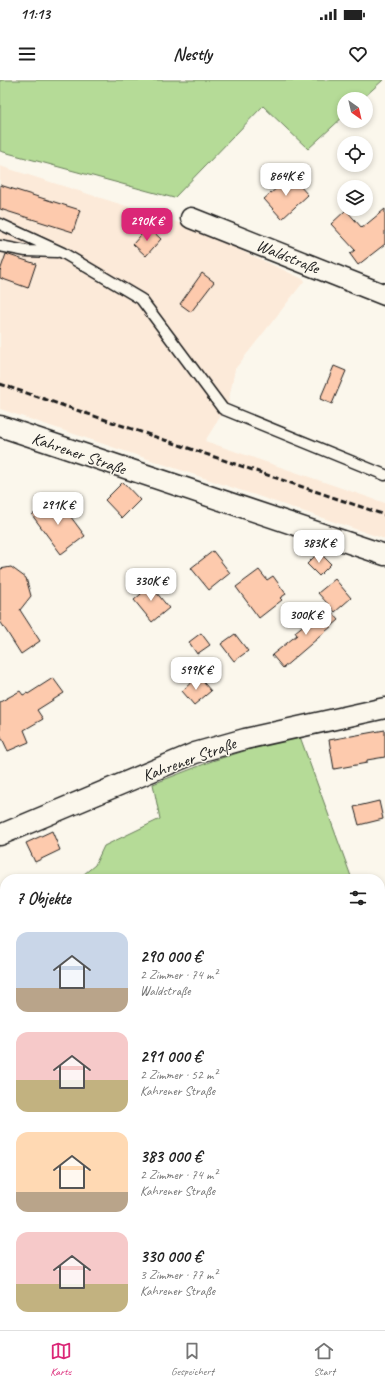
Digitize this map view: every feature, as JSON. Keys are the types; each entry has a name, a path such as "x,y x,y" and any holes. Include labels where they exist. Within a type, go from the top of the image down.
{"street":[{"name":"Waldstraße","path":"191,218 385,295"},
{"name":"Kahrener Straße","path":"0,426 385,555"},
{"name":"Kahrener Straße","path":"0,835 195,753 245,739 385,708"}],"lane":[{"path":"0,224 63,252 141,299 223,409 385,475"},
{"path":"0,246 26,251 63,252"}],"shaded area":[{"path":"0,166 186,225 305,280 235,369 228,404 205,441 385,503 385,539 0,409"}],"green space":[{"path":"0,80 383,80 370,92 337,92 337,122 308,149 263,106 174,198 0,151"},
{"path":"299,734 350,874 84,874 95,865 104,846 160,819 153,784 212,761"}],"building":[{"path":"291,176 308,195 282,219 264,199"},
{"path":"0,185 80,210 73,232 0,209"},
{"path":"385,209 385,244 358,265 350,254 355,250 331,224 340,216 351,216 362,228"},
{"path":"148,227 161,239 146,256 133,244"},
{"path":"6,254 36,264 28,288 0,278 0,271"},
{"path":"202,273 214,282 191,312 180,304"},
{"path":"334,366 346,371 332,404 320,399"},
{"path":"123,482 140,500 122,518 105,500"},
{"path":"56,497 85,536 61,554 32,515"},
{"path":"213,551 230,573 209,590 191,568"},
{"path":"319,552 331,564 319,576 307,564"},
{"path":"11,567 26,578 31,596 20,610 40,641 21,654 0,621 0,569"},
{"path":"259,570 267,580 273,576 286,594 280,598 282,600 259,618 236,587"},
{"path":"335,579 351,598 335,612 318,593"},
{"path":"147,581 169,608 152,622 134,600 141,594 136,589"},
{"path":"327,606 339,620 283,668 272,655 297,635 295,632"},
{"path":"201,633 210,645 197,654 189,642"},
{"path":"235,634 248,651 234,661 221,644"},
{"path":"198,676 211,691 194,705 182,691"},
{"path":"53,678 64,693 37,710 43,719 24,730 29,742 8,751 0,734 0,702 20,691 23,695 28,694"},
{"path":"385,730 385,757 367,760 367,763 334,769 329,740"},
{"path":"379,801 383,819 359,825 354,807"},
{"path":"52,831 60,850 35,862 26,843"}],"railway":[{"path":"0,384 385,515"}]}
